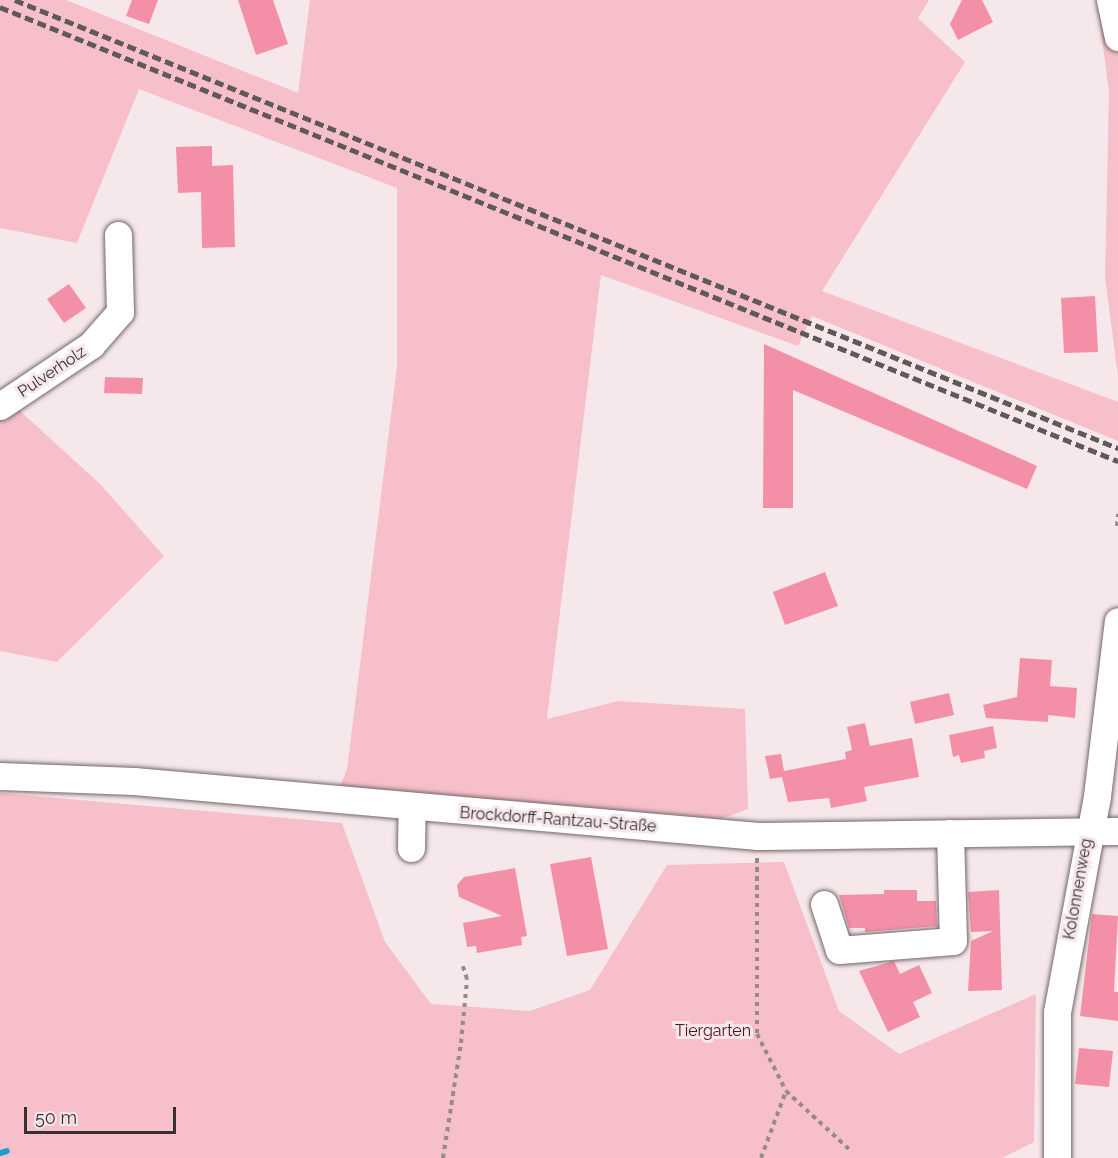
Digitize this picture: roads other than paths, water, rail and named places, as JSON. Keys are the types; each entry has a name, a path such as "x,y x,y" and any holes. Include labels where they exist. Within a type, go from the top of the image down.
{"street":[{"path":"1110,0 1118,37"},
{"name":"Pulverholz","path":"0,406 91,345 120,312 118,235"},
{"name":"Kolonnenweg","path":"1057,1158 1058,1012 1088,831 1097,796 1118,621"},
{"name":"Brockdorff-Rantzau-Straße","path":"0,776 134,782 412,809 758,836 1118,831"},
{"path":"411,848 412,809"},
{"path":"824,904 839,950 953,941 950,833"}],"waterway":[{"path":"0,1153 7,1151"}],"railway":[{"path":"15,0 1118,448"},
{"path":"0,7 1118,461"}],"park label":[{"name":"Tiergarten","path":"713,1031"}]}
